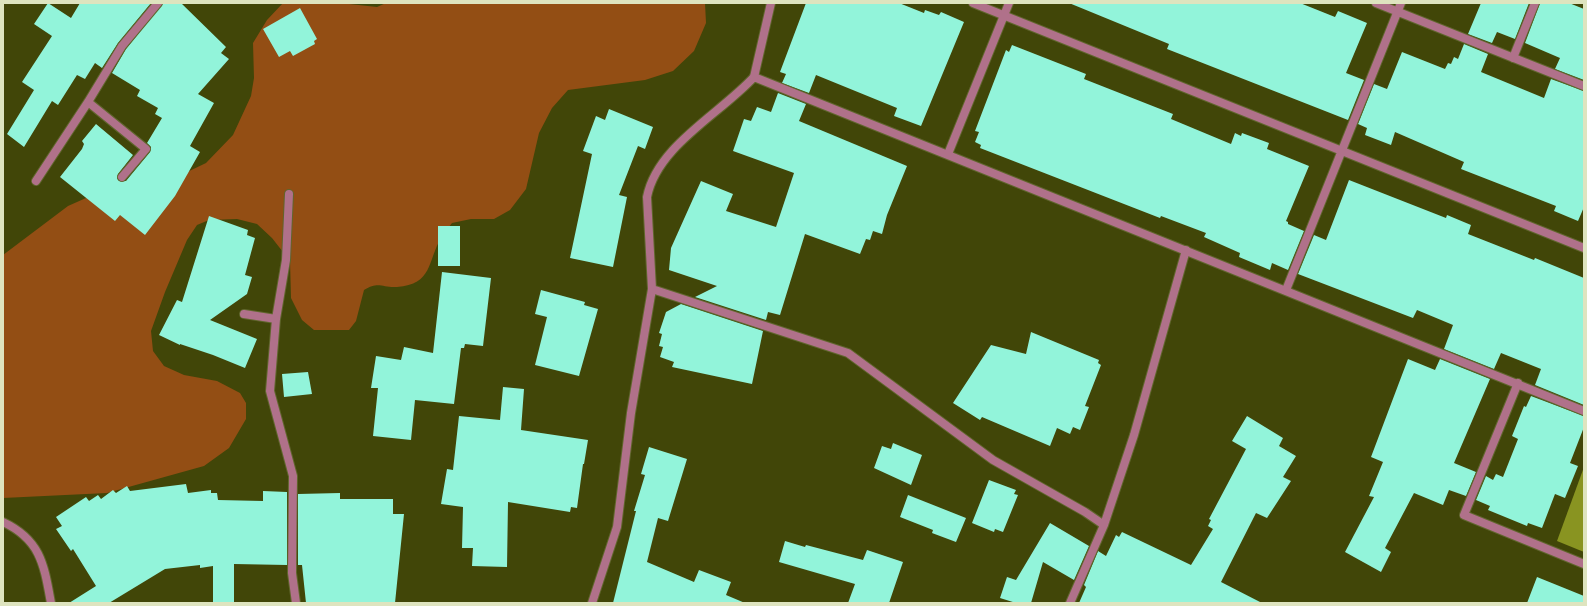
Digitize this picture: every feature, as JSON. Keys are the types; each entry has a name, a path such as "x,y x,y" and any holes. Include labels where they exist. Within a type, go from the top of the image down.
{"street":[{"path":"36,181 88,102 122,46 158,3"},
{"path":"592,603 617,527 631,413 652,290 653,271 647,198 650,184 666,159 677,147 754,77 771,3"},
{"path":"973,3 1584,248"},
{"path":"948,154 1009,3"},
{"path":"1376,3 1584,86"},
{"path":"1286,290 1400,3"},
{"path":"1513,58 1535,3"},
{"path":"754,77 1518,383 1584,411"},
{"path":"88,102 146,149 122,177"},
{"path":"289,194 286,260 276,319 270,391 293,476 292,573 296,603"},
{"path":"1070,603 1104,525 1134,435 1186,250"},
{"path":"652,290 848,353 993,460 1085,512 1104,525"},
{"path":"244,314 276,319"},
{"path":"1518,383 1464,515 1584,564"},
{"path":"3,522 24,534 38,550 46,574 51,603"}],"shaded area":[{"path":"283,3 340,3 377,7 386,3 705,3 706,23 694,51 673,71 645,80 568,90 552,108 539,133 526,189 510,210 494,219 471,219 452,223 441,238 423,277 409,285 392,287 377,285 364,290 356,321 349,330 314,330 302,320 291,298 290,261 272,238 257,224 237,219 209,220 197,225 187,240 165,292 151,331 153,351 164,366 184,375 217,381 240,393 246,403 246,419 229,448 204,466 107,493 3,498 3,255 68,206 113,186 181,175 206,163 233,135 251,96 254,78 253,43 267,20"},
{"path":"1584,467 1584,552 1557,541"}],"building":[{"path":"48,3 71,18 80,3 151,3 118,43 102,68 95,63 85,79 77,75 58,105 52,101 24,147 7,134 34,90 22,82 52,36 34,24"},
{"path":"163,3 181,3 226,47 221,53 229,59 198,94 214,103 190,146 200,152 175,196 145,235 120,215 115,221 60,177 82,149 84,144 82,141 96,124 133,155 118,174 117,178 119,181 126,181 150,152 151,147 147,143 162,118 155,114 158,108 137,96 140,90 112,73 126,49"},
{"path":"806,3 899,3 924,13 925,10 939,15 941,12 964,22 921,126 894,116 897,108 816,75 809,93 782,83 786,74 780,72"},
{"path":"1069,3 1300,3 1335,17 1338,11 1367,23 1346,73 1364,80 1348,120 1167,49 1169,44"},
{"path":"1481,3 1529,3 1515,39 1497,32 1492,43 1468,34"},
{"path":"1540,3 1569,3 1584,9 1584,80 1555,69 1560,58 1525,43"},
{"path":"300,8 317,39 314,41 315,44 293,56 290,51 279,57 263,29"},
{"path":"1464,44 1488,54 1481,72 1544,98 1551,79 1584,91 1584,207 1578,221 1554,211 1556,206 1461,169 1464,162 1395,132 1391,145 1365,135 1367,128 1358,124 1374,84 1387,89 1402,52 1445,69 1448,63 1451,64 1454,57 1458,59"},
{"path":"1012,45 1086,74 1084,79 1173,114 1171,119 1231,144 1235,133 1241,136 1242,133 1269,143 1267,149 1309,166 1286,221 1288,224 1304,231 1288,270 1272,263 1270,270 1239,257 1240,253 1204,237 1206,233 1161,216 1160,218 980,148 981,145 975,142 979,132 975,131 1006,50 1009,52"},
{"path":"778,93 806,104 799,121 907,166 887,215 882,234 873,231 870,240 866,239 860,254 805,234 780,315 768,312 766,320 695,297 717,286 669,270 671,248 701,181 733,194 726,211 776,227 794,173 733,151 744,119 751,121 757,107 771,112"},
{"path":"609,109 653,127 645,149 638,146 619,195 627,197 613,267 570,258 592,154 583,151 596,116 605,120"},
{"path":"1349,180 1446,218 1447,215 1471,225 1468,234 1534,260 1535,258 1584,278 1584,405 1535,385 1541,369 1501,353 1494,369 1444,349 1453,325 1417,310 1413,318 1298,274 1314,235 1326,240"},
{"path":"209,216 248,230 247,235 255,238 245,275 252,277 247,294 210,320 257,339 245,368 213,355 180,345 159,335 177,300 182,302"},
{"path":"438,226 460,226 460,266 438,266"},
{"path":"442,272 491,278 483,346 465,344 464,348 461,348 454,404 415,400 411,440 373,436 378,388 371,388 376,356 401,360 404,347 433,353"},
{"path":"541,290 585,302 584,305 598,309 579,376 535,365 547,317 535,314"},
{"path":"681,304 763,331 752,384 672,367 674,362 660,357 663,347 659,346 662,334 659,333 666,312"},
{"path":"1031,332 1099,360 1098,363 1101,365 1085,406 1089,407 1080,430 1073,427 1070,434 1057,428 1050,446 982,417 980,420 953,403 991,345 1026,354"},
{"path":"1408,359 1435,370 1440,359 1490,379 1454,463 1476,472 1466,496 1449,490 1443,505 1414,493 1385,548 1391,552 1381,572 1345,552 1374,497 1369,496 1383,462 1371,457"},
{"path":"308,372 312,394 284,397 282,374"},
{"path":"503,387 524,389 521,430 588,440 577,508 571,507 570,512 508,502 507,567 472,566 473,548 462,548 463,507 441,504 447,469 453,470 459,416 500,420"},
{"path":"1531,396 1584,416 1584,427 1570,463 1578,466 1565,498 1555,494 1542,528 1528,523 1527,526 1488,510 1490,506 1476,500 1486,476 1493,480 1496,474 1503,477 1518,439 1512,436 1524,406 1526,407"},
{"path":"1247,416 1283,438 1279,446 1296,456 1283,477 1291,481 1267,518 1256,513 1221,582 1262,603 1079,603 1086,587 1084,585 1098,551 1106,556 1116,535 1119,537 1122,532 1191,565 1213,529 1208,526 1211,520 1209,519 1246,449 1232,441"},
{"path":"893,443 922,455 911,485 874,468 882,446 891,449"},
{"path":"649,447 687,459 668,521 658,518 647,562 694,582 699,570 731,582 726,595 745,603 613,603 636,511 634,511 645,475 641,474"},
{"path":"989,480 1016,490 1014,494 1018,495 1003,532 995,529 994,532 972,523"},
{"path":"186,484 188,493 211,490 211,493 217,493 218,500 263,501 263,491 287,492 287,565 234,564 234,603 213,603 213,566 200,568 200,565 165,569 109,603 69,603 96,586 73,549 71,551 56,529 62,526 56,517 86,497 89,501 98,495 101,499 113,490 116,493 127,486 130,491"},
{"path":"340,493 340,499 393,499 393,514 404,514 395,603 306,603 302,565 298,565 298,494"},
{"path":"908,495 966,518 956,542 932,533 933,530 900,517"},
{"path":"1050,523 1089,546 1074,580 1043,562 1031,603 1016,603 1000,598 1007,577 1016,580"},
{"path":"785,541 863,560 867,550 903,562 889,603 848,603 855,584 779,562"},
{"path":"1537,577 1584,596 1584,603 1527,603"}]}
